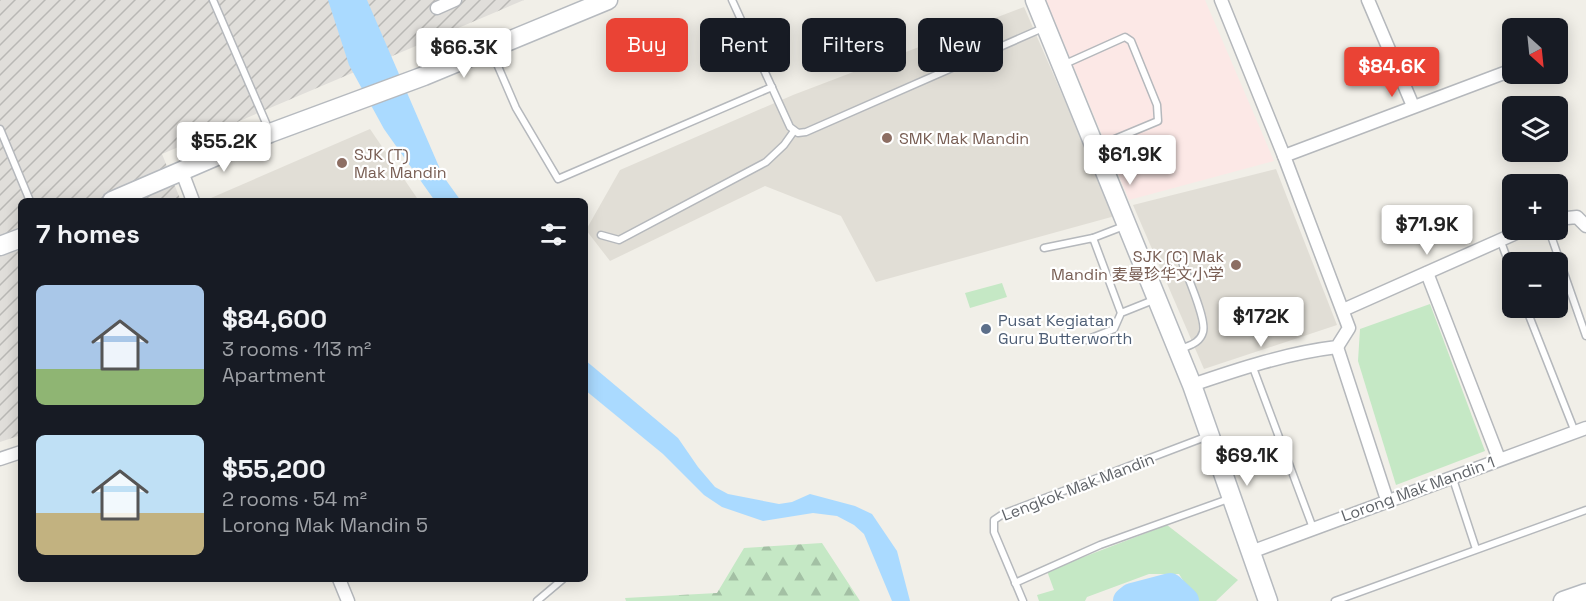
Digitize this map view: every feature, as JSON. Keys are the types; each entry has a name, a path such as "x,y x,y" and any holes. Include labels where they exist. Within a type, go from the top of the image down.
{"street":[{"path":"436,8 455,0"},
{"path":"119,198 270,133 491,50 608,0"},
{"path":"1035,0 1192,385 1268,601"},
{"path":"1221,0 1343,310 1349,328 1337,347"},
{"path":"1368,0 1413,106"},
{"path":"1284,156 1502,74"},
{"path":"182,172 193,198"},
{"path":"1568,218 1577,217 1586,226"},
{"path":"1343,310 1502,238"},
{"path":"0,246 18,239"},
{"path":"1426,273 1499,459"},
{"path":"1192,385 1252,365 1311,350 1337,347"},
{"path":"1337,347 1387,500"},
{"name":"Lorong Mak Mandin 1","path":"1251,552 1580,430"},
{"path":"0,459 18,453"},
{"path":"340,582 348,601"},
{"path":"1563,601 1586,592"}],"lane":[{"path":"213,0 270,133"},
{"path":"732,0 790,127 798,133 806,132 1046,27"},
{"path":"1062,65 1125,37 1131,41 1157,105 1158,121 1095,147"},
{"path":"491,50 516,108 558,179 772,87"},
{"path":"0,129 29,198"},
{"path":"601,235 619,240 766,162 784,146 794,131"},
{"path":"1044,248 1094,238 1126,225"},
{"path":"1086,340 1114,329 1121,313 1094,238"},
{"path":"1499,239 1504,252"},
{"path":"1552,240 1586,336"},
{"path":"1178,350 1195,344 1203,334 1204,323 1181,259"},
{"path":"1121,313 1157,299"},
{"path":"1530,318 1580,430"},
{"path":"1252,365 1313,528"},
{"name":"Lengkok Mak Mandin","path":"1023,601 994,532 994,519 1210,436"},
{"path":"1452,476 1476,549"},
{"path":"1015,583 1100,545 1232,498"},
{"path":"1335,601 1586,510"},
{"path":"537,601 559,582"}],"shaded area":[{"path":"0,0 524,0 162,154 180,198 18,198 18,436 0,442"},
{"path":"1046,0 1205,0 1274,161 1129,200"},
{"name":"SMK Mak Mandin","path":"1024,7 1115,216 876,282 841,216 765,186 610,261 588,233 588,226 620,170 793,95 853,72 906,72 906,52 918,47 918,72 1003,72 1003,18 995,18"},
{"name":"SJK (T) Mak Mandin","path":"370,129 417,198 211,198"},
{"name":"SJK (C) Mak Mandin 麦曼珍华文小学","path":"1276,169 1337,325 1204,369 1133,205"}],"green space":[{"path":"1002,283 1007,297 970,308 965,293"},
{"path":"1430,304 1485,451 1396,485 1358,361 1360,329"},
{"path":"1167,525 1238,580 1216,601 1196,601 1179,574 1149,574 1087,597 1085,601 1039,601 1037,595 1054,590 1047,571"},
{"path":"822,543 860,601 626,601 625,598 717,593 744,548"}],"water":[{"path":"328,0 367,0 443,176 459,198 433,198 384,129 349,65"},
{"path":"588,363 678,438 715,487 728,494 779,504 792,502 810,494 855,506 872,514 897,551 910,601 892,601 864,534 854,525 837,516 813,513 763,521 722,507 704,495 663,454 588,392"}],"waterway":[{"path":"1127,601 1132,597 1170,587 1185,601"}],"place":[{"name":"SMK Mak Mandin","path":"887,138"},
{"name":"SJK (T) Mak Mandin","path":"342,163"},
{"name":"SJK (C) Mak Mandin 麦曼珍华文小学","path":"1236,265"},
{"name":"Pusat Kegiatan Guru Butterworth","path":"986,329"}]}
